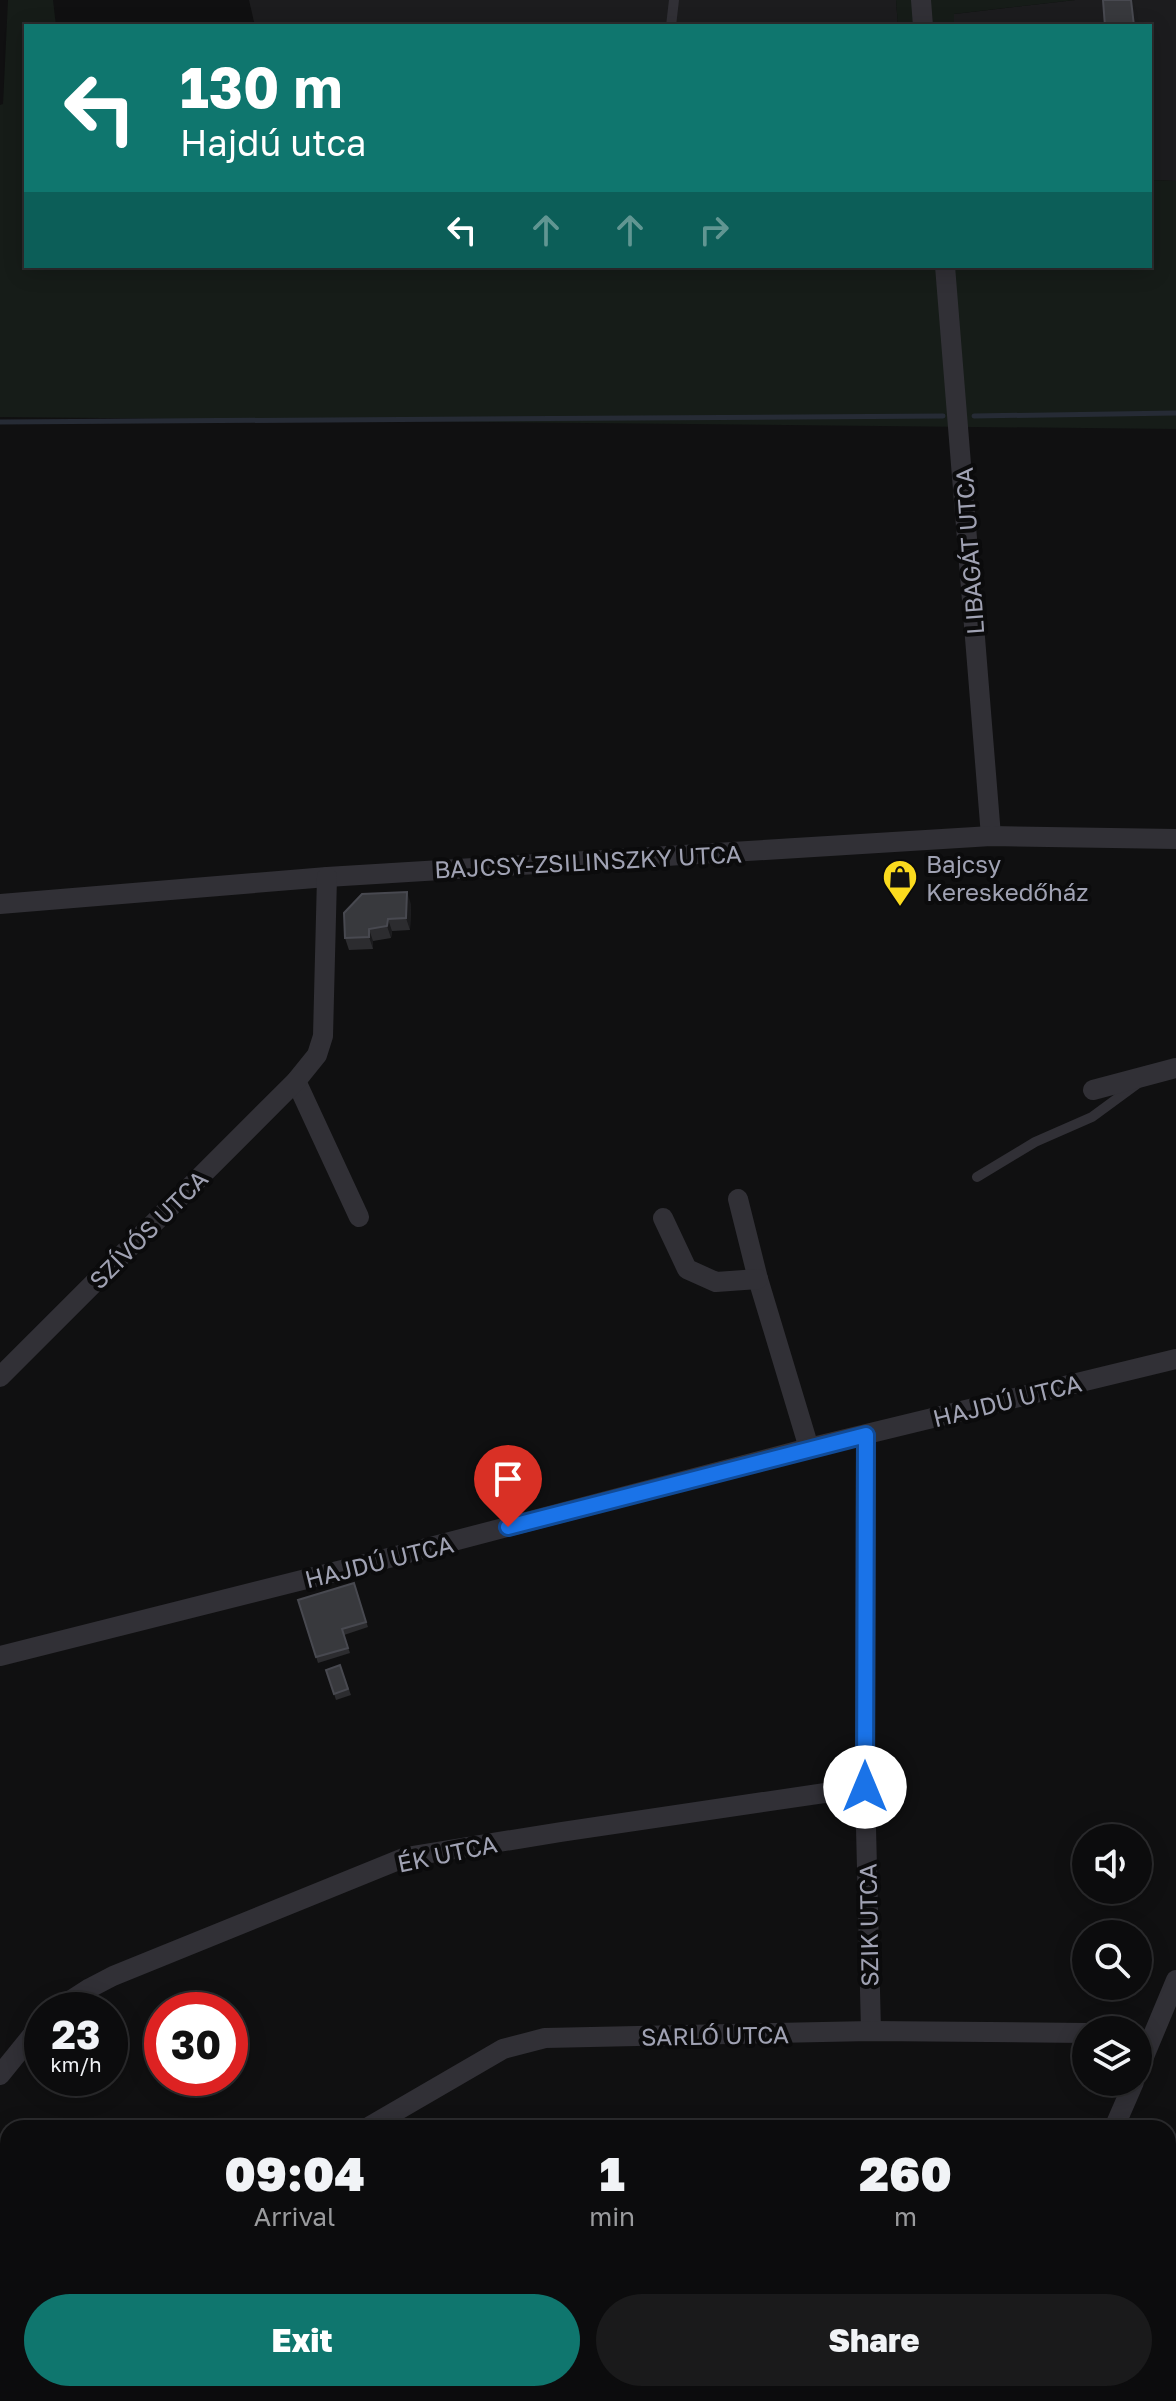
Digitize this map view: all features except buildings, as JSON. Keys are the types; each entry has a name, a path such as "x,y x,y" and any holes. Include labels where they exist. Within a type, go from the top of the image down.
{"street":[{"path":"921,0 923,24"},
{"name":"LIBAGÁT UTCA","path":"945,268 991,836"},
{"name":"BAJCSY-ZSILINSZKY UTCA","path":"0,904 327,877 991,836 1176,839"},
{"name":"SZÍVÓS UTCA","path":"0,1377 296,1081 317,1055 323,1036 327,877"},
{"path":"1093,1090 1176,1068"},
{"path":"296,1081 359,1217"},
{"path":"738,1199 758,1279 809,1448"},
{"path":"663,1218 687,1269 716,1282 758,1279"},
{"name":"HAJDÚ UTCA","path":"0,1656 809,1448 1176,1359"},
{"name":"SZIK UTCA","path":"866,1435 865,1787 871,2031"},
{"name":"ÉK UTCA","path":"84,1992 113,1976 406,1857 865,1787"},
{"path":"1152,2026 1176,1980"},
{"name":"SARLÓ UTCA","path":"381,2120 503,2049 545,2038 871,2031 1072,2033"},
{"path":"0,2075 24,2045"},
{"path":"1117,2120 1128,2096"}],"lane":[{"path":"671,24 674,0"},
{"path":"977,1177 1035,1142 1092,1117 1148,1075"}],"shaded area":[{"path":"8,0 53,0 56,24 24,24 24,268 1152,268 1152,180 1176,181 1176,429 0,417 0,105 3,104"},
{"path":"249,0 896,0 898,24 255,24"},
{"path":"896,0 1075,0 954,14 954,24 898,24"},
{"path":"1075,0 1176,0 1176,181 1152,180 1152,24 954,24 954,14"}],"waterway":[{"path":"974,416 1176,413"},
{"path":"0,422 943,416"}],"place":[{"name":"Bajcsy Kereskedőház","path":"900,908"}],"route":[{"path":"508,1527 866,1435 865,1787"}]}
